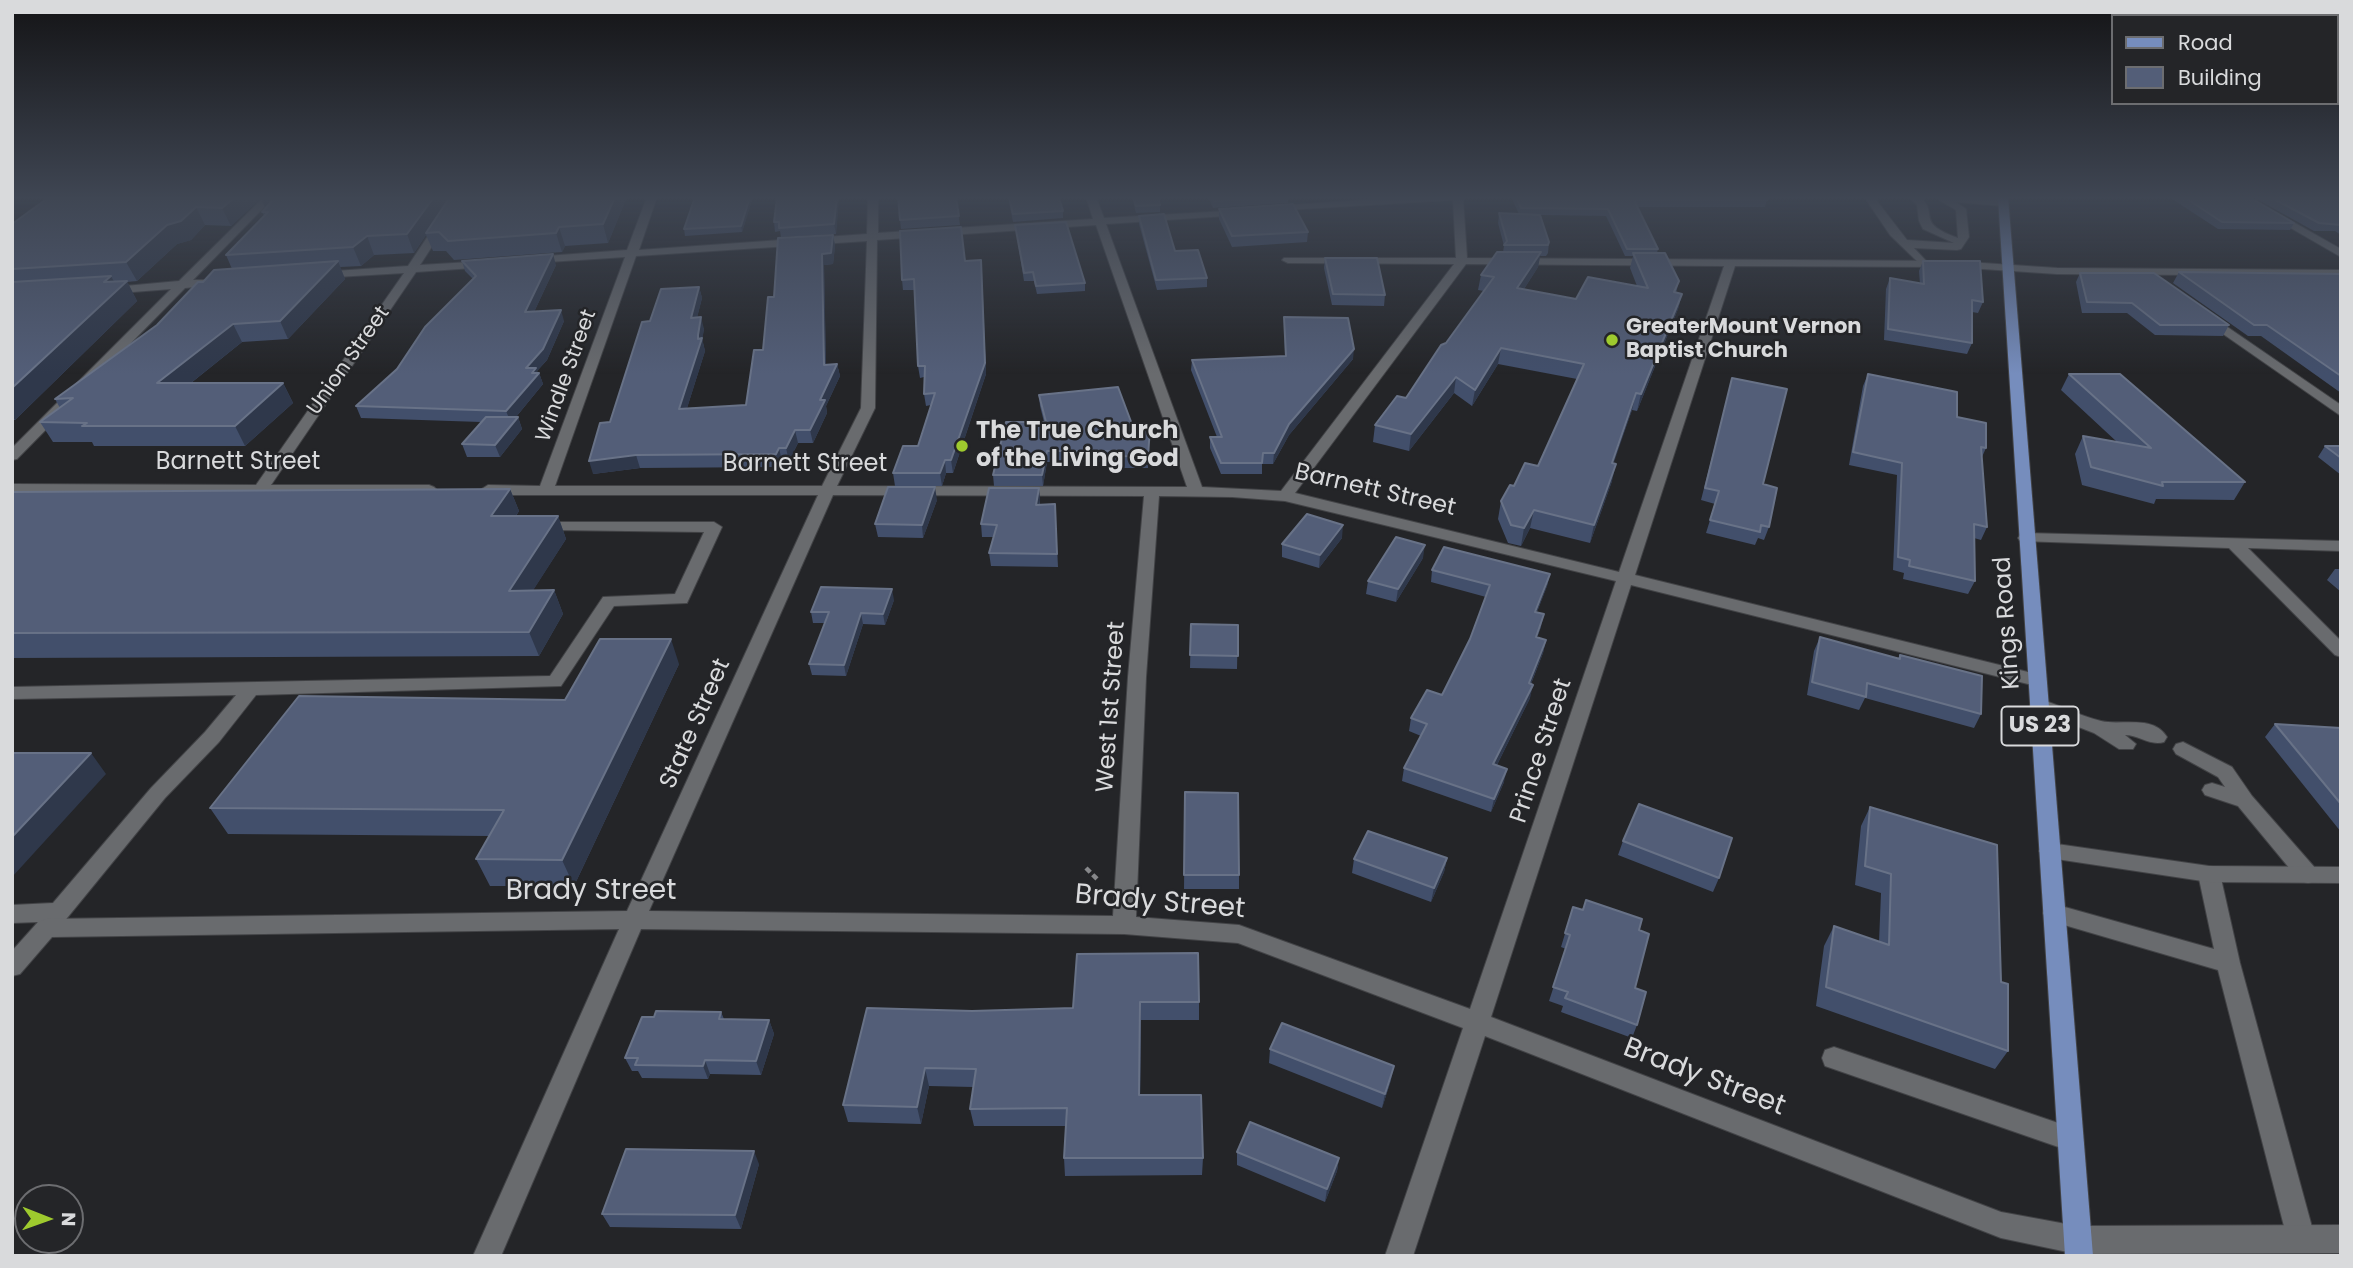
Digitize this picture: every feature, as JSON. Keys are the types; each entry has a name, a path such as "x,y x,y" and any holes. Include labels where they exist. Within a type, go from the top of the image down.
{"main road":[{"name":"Kings Road","path":"2006,256 2078,1248"}],"street":[{"path":"12,456 210,256"},
{"name":"Union Street","path":"261,489 420,256"},
{"path":"522,261 588,256"},
{"name":"Windle Street","path":"546,490 630,256"},
{"name":"State Street","path":"487,1256 634,920 827,492 868,408 872,256"},
{"path":"1112,256 1196,492"},
{"path":"1285,496 1462,261 1461,256"},
{"path":"1916,256 1923,264"},
{"path":"1287,260 1923,264 2145,272 2341,273"},
{"name":"Prince Street","path":"1399,1256 1731,262"},
{"path":"304,276 494,263"},
{"path":"2145,272 2166,288"},
{"path":"94,290 236,281"},
{"path":"2199,311 2341,412"},
{"name":"Barnett Street","path":"12,489 451,490"},
{"name":"Barnett Street","path":"478,490 1196,492 1285,496 2036,680"},
{"name":"West 1st Street","path":"1124,925 1137,677 1153,493"},
{"path":"12,693 555,682 609,601 681,599 714,527 556,527"},
{"path":"2026,538 2341,546"},
{"path":"2234,544 2341,650"},
{"path":"12,967 161,790 212,737 251,689"},
{"path":"2039,705 2101,728 2126,744"},
{"path":"2101,728 2139,728 2157,737"},
{"path":"2183,750 2225,772 2245,801 2308,875"},
{"path":"2212,790 2245,801"},
{"path":"2050,851 2209,874 2341,875"},
{"path":"2209,874 2228,963 2301,1238"},
{"path":"2054,913 2228,963"},
{"name":"Brady Street","path":"12,914 53,920 634,920 1124,925 1239,934 1479,1023 2001,1225 2078,1248 2301,1238 2341,1239"},
{"path":"1834,1058 2070,1139"}],"path":[{"path":"1086,868 1105,887"}],"building":[{"path":"12,256 132,256 126,262 12,269"},
{"path":"552,256 525,312 561,310 543,349 526,368 536,368 532,373 539,373 506,411 356,406 397,369 425,327 476,276 462,261"},
{"path":"777,256 822,256 824,365 837,364 820,400 825,400 810,430 795,430 786,448 779,448 776,454 636,455 589,461 600,423 610,422 642,322 650,321 661,289 699,287 691,318 701,317 698,339 702,338 679,409 746,405 754,350 763,350 768,297 774,297"},
{"path":"901,256 964,256 965,261 981,260 985,363 951,460 945,460 940,473 893,473 903,446 918,446 935,393 924,394 925,366 918,366 914,279 902,280"},
{"path":"1021,256 1077,256 1085,283 1036,286 1033,272 1024,273"},
{"path":"1150,256 1200,256 1207,278 1156,280"},
{"path":"1494,256 1538,256 1517,288 1576,299 1588,277 1648,288 1634,256 1667,256 1679,281 1674,292 1682,294 1641,394 1636,393 1612,463 1616,464 1594,525 1534,510 1524,528 1511,525 1501,501 1510,485 1514,486 1525,463 1538,466 1584,364 1501,348 1475,390 1456,377 1411,434 1375,425 1397,396 1406,398 1441,345 1446,343 1494,277 1481,275"},
{"path":"1325,258 1377,258 1385,295 1333,294"},
{"path":"338,261 280,321 233,324 157,383 283,383 235,426 82,426 87,423 40,422 73,398 55,399 157,325 198,282 203,282 214,270"},
{"path":"1923,261 1980,261 1983,302 1972,300 1972,343 1888,329 1890,278 1924,284"},
{"path":"2179,272 2341,274 2341,376 2267,325 2254,325"},
{"path":"2080,273 2154,273 2229,325 2160,325 2132,303 2087,302"},
{"path":"111,276 104,282 127,281 12,388 12,282"},
{"path":"1284,317 1348,318 1354,349 1289,424 1274,453 1263,453 1262,463 1221,463 1210,437 1222,437 1192,360 1286,356"},
{"path":"1868,374 1957,392 1957,417 1986,423 1986,448 1981,447 1987,527 1974,524 1975,581 1909,566 1910,560 1898,557 1902,463 1853,452"},
{"path":"2069,374 2120,374 2245,482 2162,482 2163,486 2091,467 2083,436 2151,448"},
{"path":"1732,378 1787,389 1763,484 1777,488 1769,527 1761,525 1760,532 1710,520 1719,491 1705,488"},
{"path":"1118,387 1133,427 1150,427 1148,457 1121,456 1122,451 1047,451 1042,475 993,475 1006,422 1046,422 1039,395"},
{"path":"486,417 518,417 495,445 462,444"},
{"path":"2325,446 2341,446 2341,458"},
{"path":"888,487 935,487 922,525 875,524"},
{"path":"989,488 1039,488 1036,505 1055,504 1057,554 989,553 997,525 981,524"},
{"path":"510,489 491,516 558,516 509,591 554,590 529,632 12,633 12,492"},
{"path":"1307,514 1343,525 1320,555 1282,544"},
{"path":"1396,537 1425,545 1398,589 1368,581"},
{"path":"1444,547 1550,574 1535,612 1544,614 1536,637 1546,640 1529,683 1533,685 1493,764 1507,769 1494,799 1404,768 1427,724 1411,718 1427,690 1442,695 1470,639 1490,585 1432,570"},
{"path":"821,587 892,589 883,614 861,613 844,665 809,664 829,612 811,612"},
{"path":"1191,624 1238,625 1238,656 1190,655"},
{"path":"1820,637 1900,659 1900,655 1982,676 1981,714 1867,683 1866,697 1812,682"},
{"path":"600,639 671,639 562,860 476,859 504,810 210,808 299,696 565,700"},
{"path":"2275,724 2341,728 2341,804"},
{"path":"12,753 91,753 12,837"},
{"path":"1185,792 1238,793 1239,875 1184,875"},
{"path":"1639,804 1732,838 1719,878 1623,841"},
{"path":"1870,807 1997,845 2001,982 2008,984 2008,1051 1826,987 1834,926 1889,945 1891,874 1865,866"},
{"path":"1368,831 1447,858 1434,888 1354,859"},
{"path":"1586,900 1642,919 1639,930 1649,934 1635,988 1646,992 1637,1025 1565,998 1568,992 1553,987 1570,935 1565,933 1573,907 1583,910"},
{"path":"1198,953 1199,1002 1140,1002 1139,1095 1201,1095 1203,1158 1064,1158 1067,1108 970,1109 976,1069 925,1068 917,1107 843,1105 867,1008 972,1011 1073,1008 1077,954"},
{"path":"656,1011 721,1012 719,1019 769,1020 756,1061 705,1060 703,1066 635,1065 638,1058 625,1058 642,1017 654,1017"},
{"path":"1282,1023 1394,1066 1385,1094 1270,1049"},
{"path":"1250,1122 1339,1158 1327,1189 1237,1152"},
{"path":"626,1149 754,1151 735,1215 602,1214"}],"place":[{"name":"GreaterMount Vernon Baptist Church","path":"1612,340"},
{"name":"The True Church of the Living God","path":"962,446"}]}
